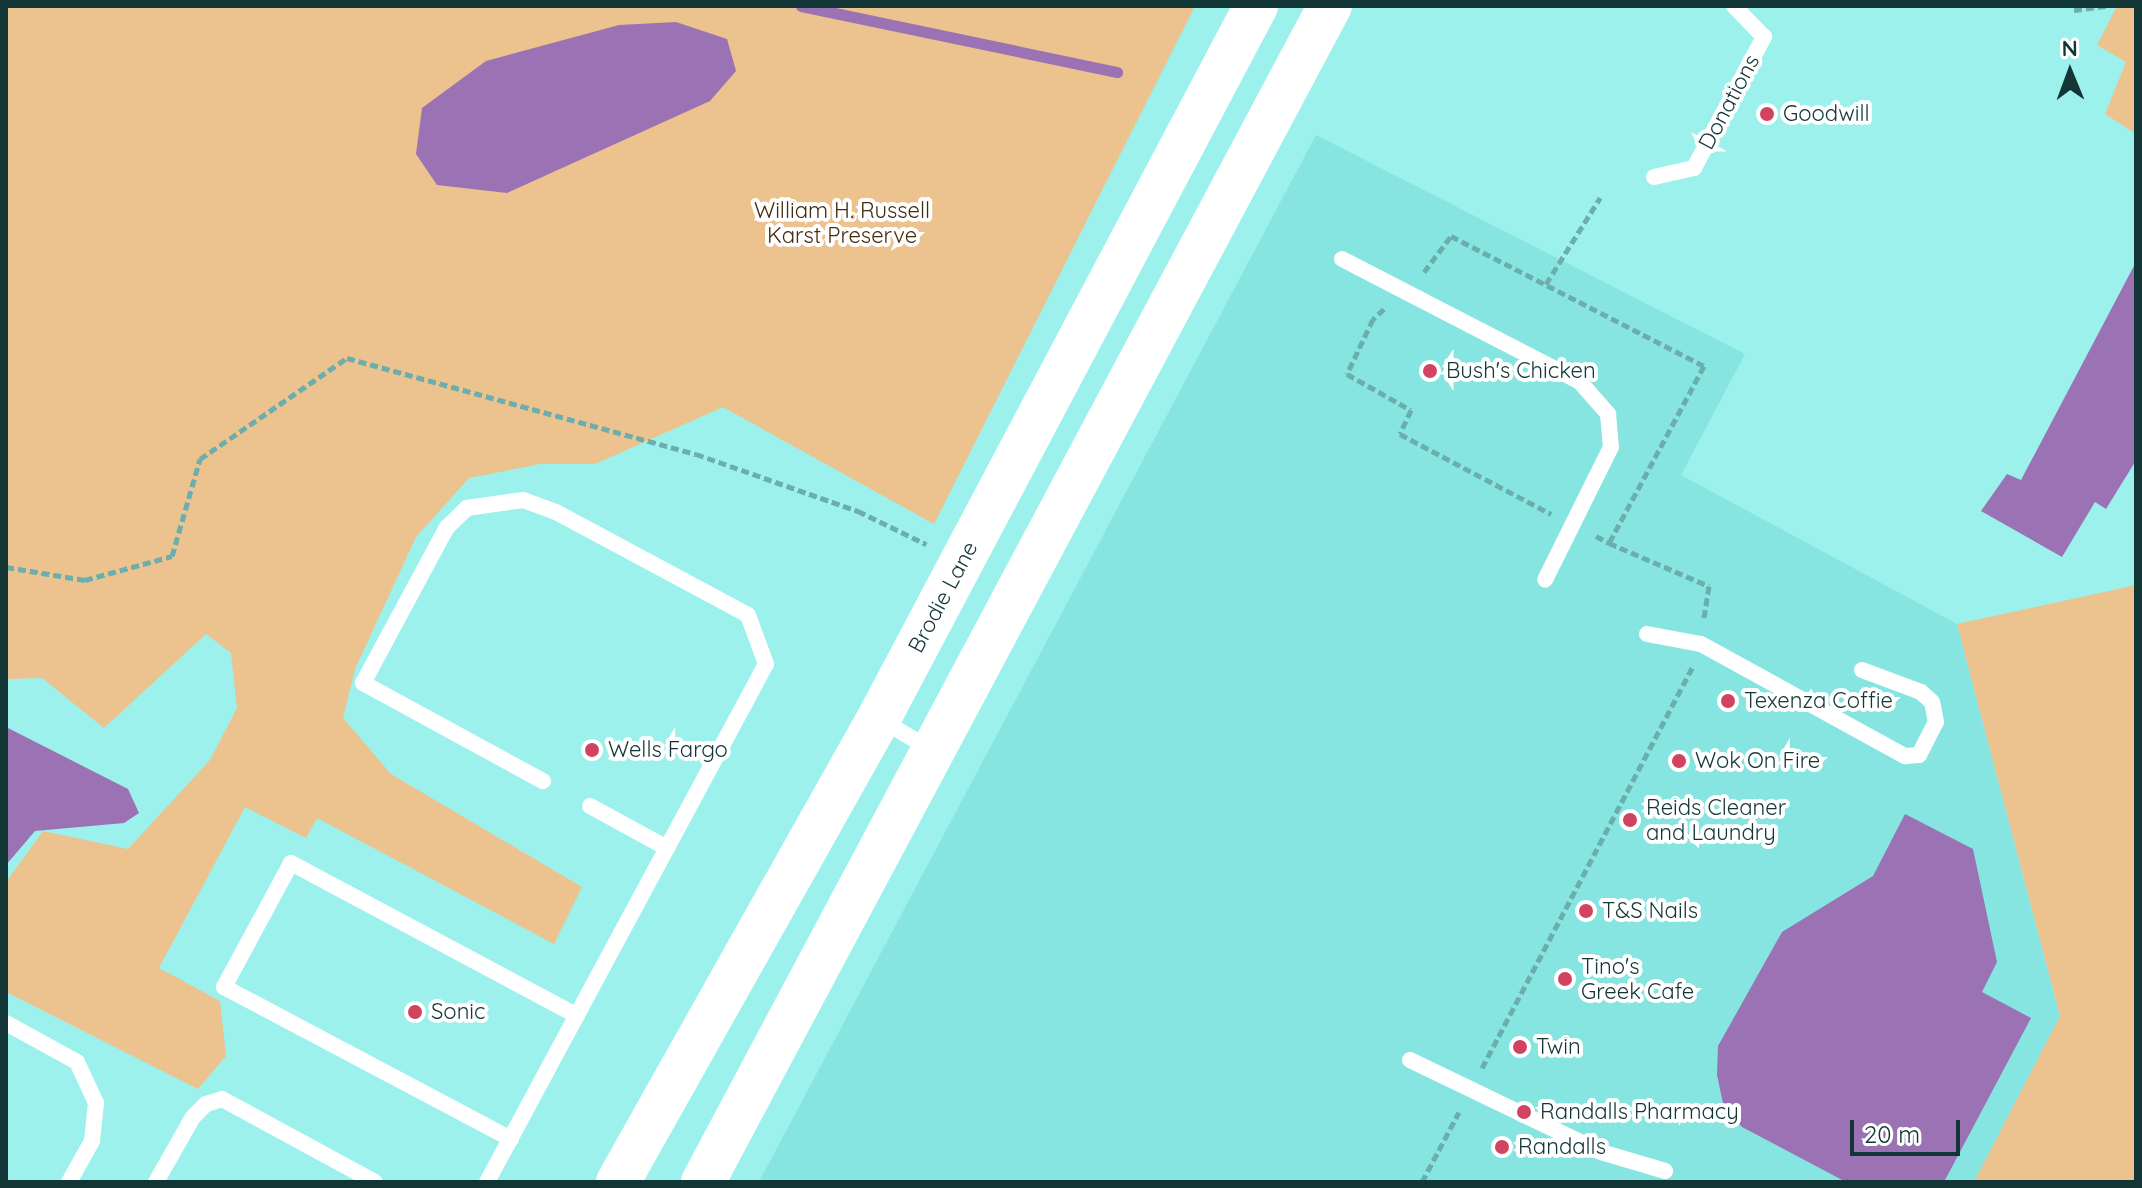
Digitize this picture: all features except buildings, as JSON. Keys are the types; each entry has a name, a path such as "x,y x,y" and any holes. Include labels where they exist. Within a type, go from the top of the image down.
{"main road":[{"name":"Brodie Lane","path":"618,1182 879,718 1256,6"},
{"path":"703,1182 930,749 1330,6"}],"lane":[{"name":"Donations","path":"1654,177 1694,168 1764,37 1734,6"},
{"path":"1342,259 1580,382 1608,414 1611,447 1545,580"},
{"path":"487,1182 766,664 748,615 556,512 523,500 467,508 447,527 363,683 543,781"},
{"path":"1647,634 1701,644 1905,756 1919,755 1933,735 1932,702 1921,692 1862,670"},
{"path":"879,718 930,749"},
{"path":"590,806 667,848"},
{"path":"511,1139 224,987 291,863 577,1016"},
{"path":"6,1023 77,1062 96,1103 92,1141 69,1182"},
{"path":"1410,1060 1601,1152 1665,1171"},
{"path":"156,1182 193,1117 206,1104 222,1099 375,1182"}],"path":[{"path":"2074,10 2108,6"},
{"path":"1546,284 1600,198"},
{"path":"1422,1182 1701,644 1709,586 1609,543 1400,434 1411,410 1347,374 1373,319 1435,263 1451,236 1704,366 1609,543"},
{"path":"6,567 85,580 172,556 200,459 347,358 696,454 858,511 930,547"}],"shaded area":[{"path":"676,22 727,39 736,71 710,101 507,193 437,185 416,154 422,108 486,61 619,25"},
{"path":"1316,135 1745,354 1681,475 1957,624 2060,1017 1974,1182 759,1182"},
{"path":"2136,262 2135,462 2106,509 2095,502 2062,557 1981,511 2007,474 2021,480"},
{"path":"6,727 128,789 139,813 124,823 35,831 6,865"},
{"path":"1905,814 1973,849 1997,962 1982,992 2031,1018 1944,1182 1846,1182 1742,1127 1724,1108 1717,1075 1718,1046 1782,932 1873,876"}],"green space":[{"name":"William H. Russell Karst Preserve","path":"6,6 1195,6 934,524 723,407 595,464 540,464 469,478 416,537 355,669 343,718 391,774 582,887 554,944 317,818 306,838 245,807 159,968 220,1001 226,1056 198,1089 6,992 6,882 43,831 128,849 210,760 237,708 231,653 206,634 104,728 42,678 6,679"},
{"path":"2117,6 2136,6 2136,134 2105,114 2126,62 2097,45"},
{"path":"2136,585 2136,1182 1974,1182 2060,1016 1957,624"}],"waterway":[{"path":"801,6 1117,72"}],"place":[{"name":"Goodwill","path":"1767,114"},
{"name":"Bush's Chicken","path":"1430,371"},
{"name":"Texenza Coffie","path":"1728,701"},
{"name":"Wells Fargo","path":"592,750"},
{"name":"Wok On Fire","path":"1679,761"},
{"name":"Reids Cleaner and Laundry","path":"1630,820"},
{"name":"T&S Nails","path":"1586,911"},
{"name":"Tino's Greek Cafe","path":"1565,979"},
{"name":"Sonic","path":"415,1012"},
{"name":"Twin","path":"1520,1047"},
{"name":"Randalls Pharmacy","path":"1524,1112"},
{"name":"Randalls","path":"1502,1147"}]}
